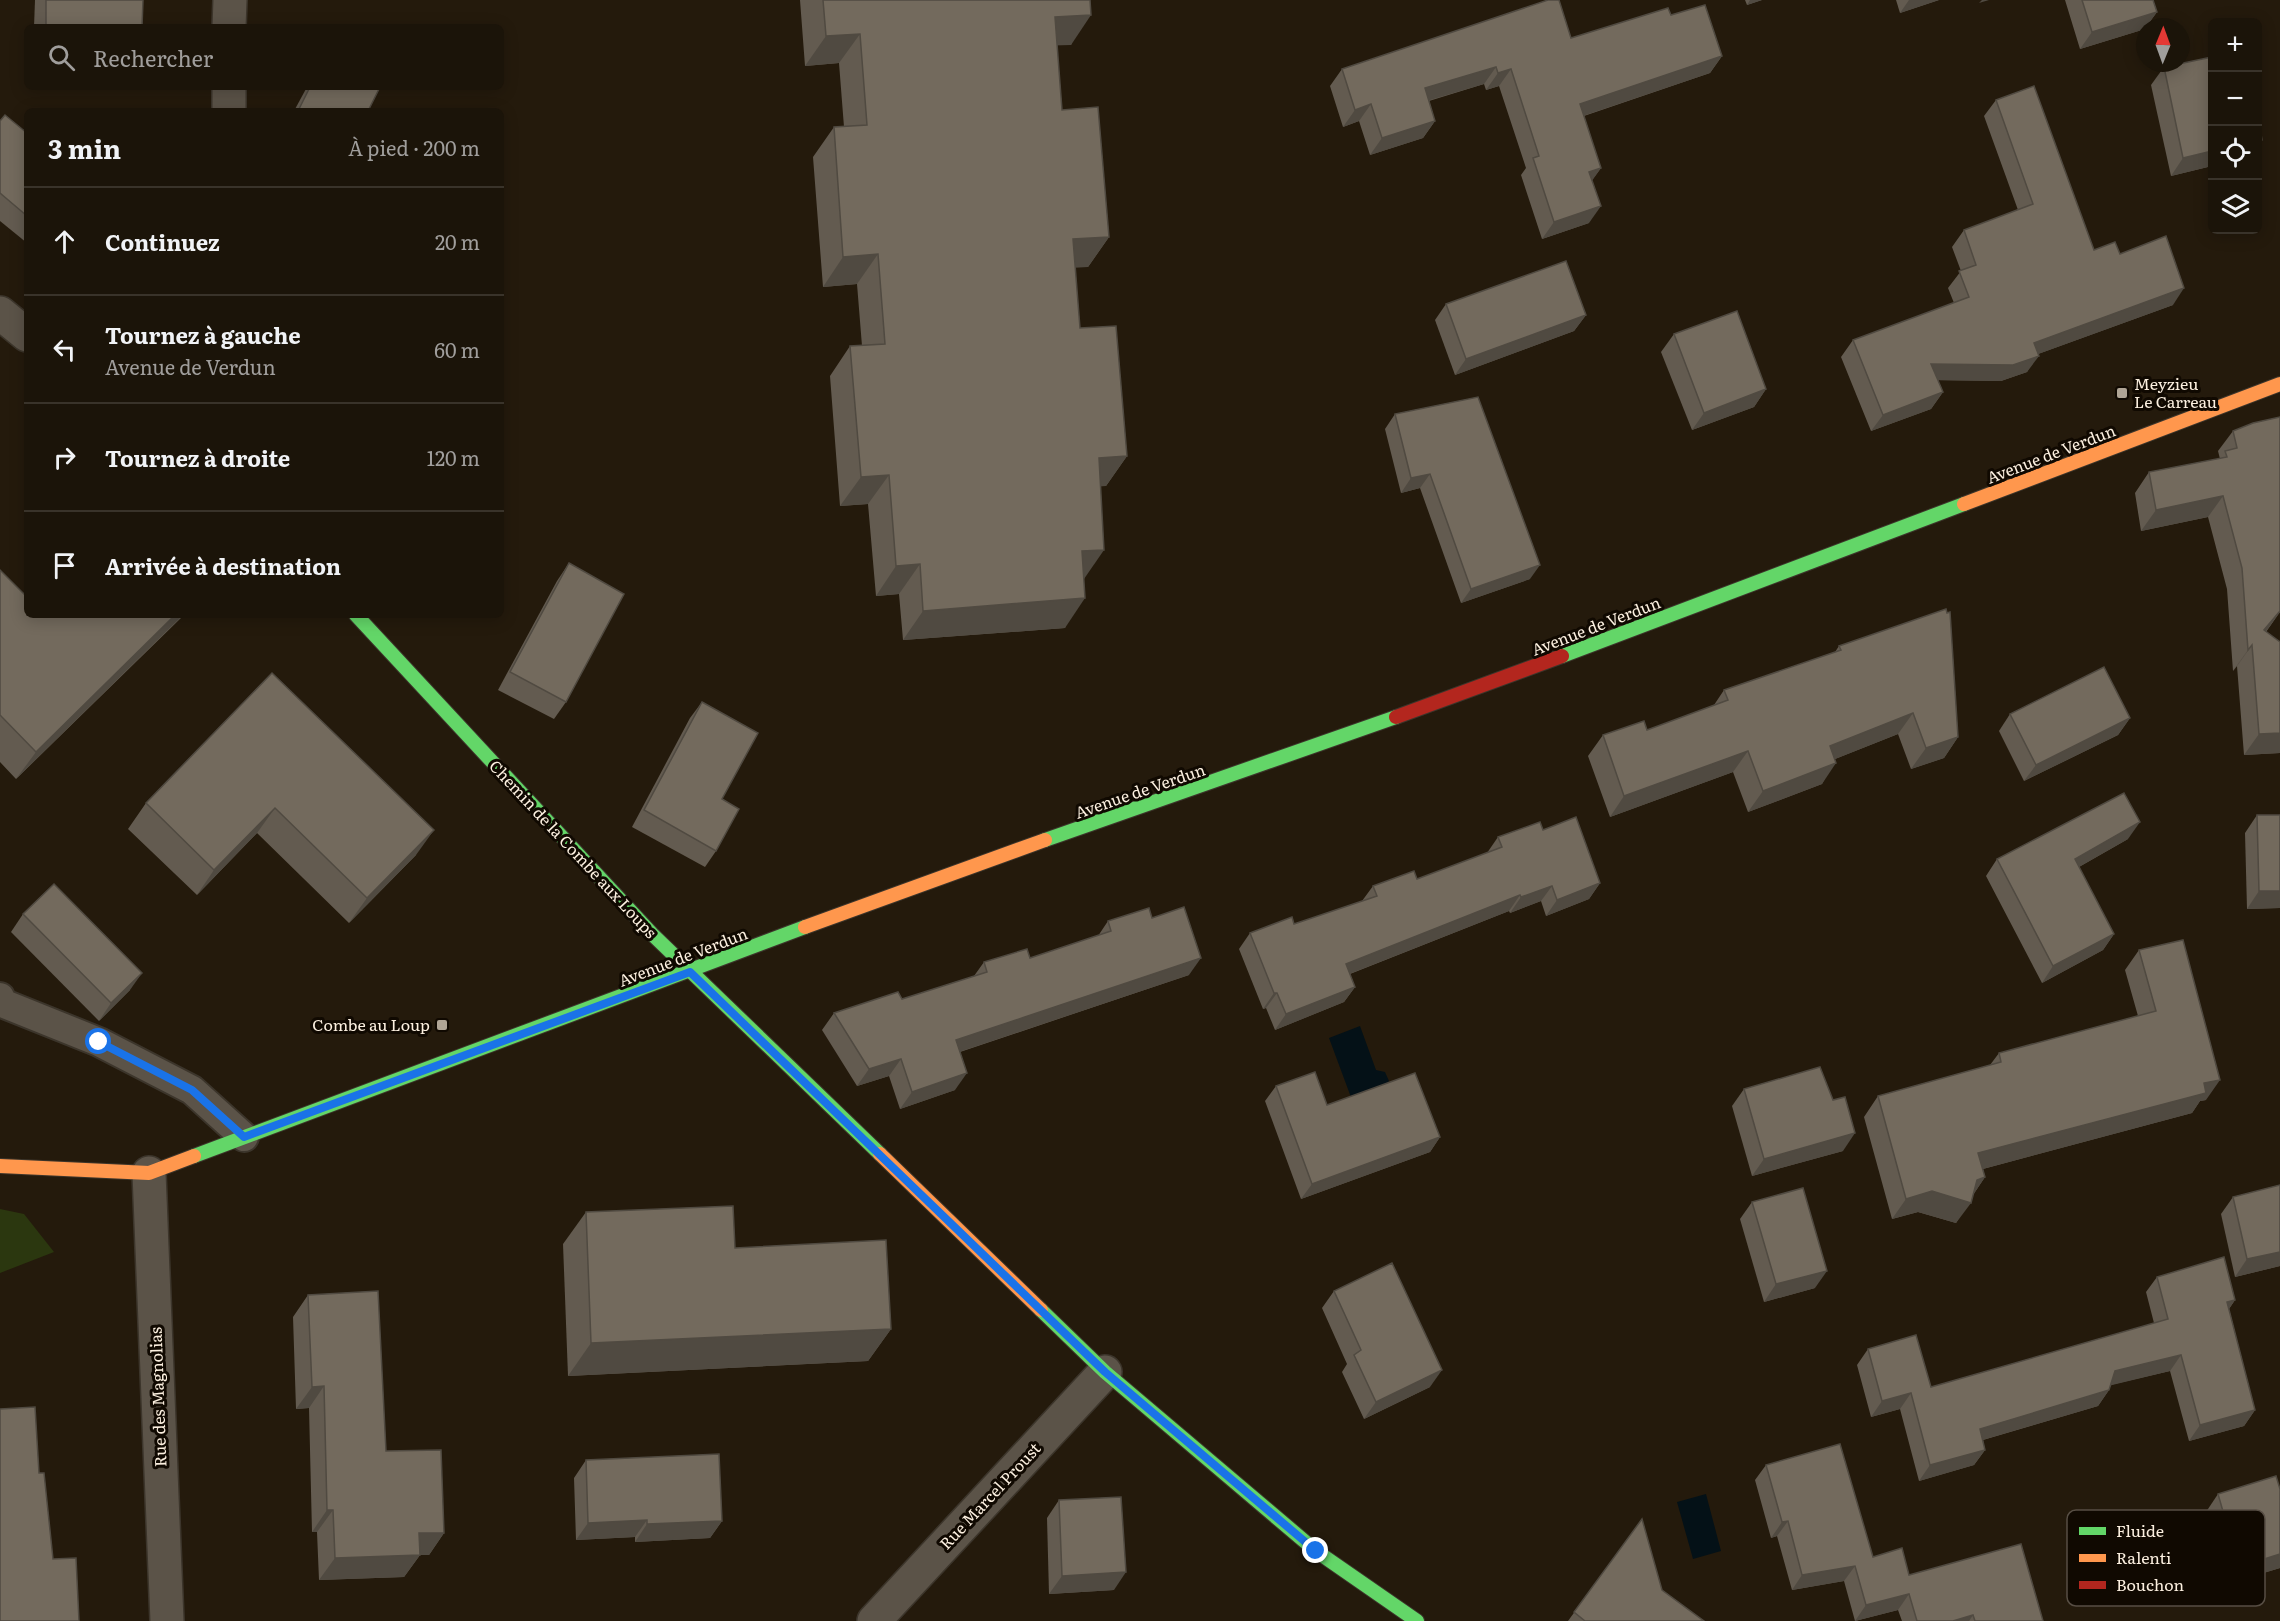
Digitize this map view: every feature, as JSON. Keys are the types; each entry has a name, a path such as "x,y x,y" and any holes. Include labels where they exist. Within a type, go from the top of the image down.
{"main road":[{"name":"Avenue de Verdun","path":"0,1166 149,1173 690,972 890,895 1442,701 2280,384"},
{"name":"Chemin de la Combe aux Loups","path":"360,618 690,972 1105,1372 1316,1551 1417,1621"},
{"path":"25,1152 91,1171"}],"street":[{"path":"229,24 230,0"},
{"path":"229,90 229,108"},
{"path":"0,313 24,333"},
{"name":"Rue des Magnolias","path":"149,1173 167,1621"},
{"name":"Rue Marcel Proust","path":"874,1621 1105,1372"}],"lane":[{"path":"0,997 2,1003 99,1042 192,1090 244,1137"}],"green space":[{"path":"0,1209 24,1214 54,1252 0,1273"}],"shaded area":[{"path":"1360,1026 1376,1070 1385,1072 1389,1081 1383,1088 1352,1100 1329,1038"},
{"path":"1706,1494 1721,1551 1693,1559 1677,1502"}],"building":[{"path":"46,0 143,0 142,24 46,24"},
{"path":"823,0 1090,0 1091,15 1055,17 1062,110 1098,107 1109,237 1073,239 1080,328 1116,326 1127,456 1099,458 1104,550 1082,551 1085,598 923,611 920,564 896,566 889,475 861,477 850,346 885,344 878,254 843,257 834,127 867,125 860,34 826,36"},
{"path":"1548,0 1559,0 1571,38 1668,8 1671,15 1705,5 1722,56 1580,104 1601,168 1589,172 1601,206 1554,222 1533,158 1539,156 1511,69 1498,73 1496,67 1425,88 1435,121 1382,138 1371,104 1355,110 1342,69"},
{"path":"2082,0 2153,0 2157,12 2092,32"},
{"path":"2208,58 2208,152 2183,158 2165,72 2190,72 2190,62"},
{"path":"2034,86 2094,250 2115,242 2120,254 2166,236 2184,288 2034,343 2039,356 2013,365 1931,364 1943,392 1883,415 1853,340 1969,297 1959,271 1976,265 1964,230 2033,204 1996,100"},
{"path":"308,90 378,90 370,108 300,108"},
{"path":"5,115 24,131 24,213 0,193 0,121"},
{"path":"1566,261 1586,315 1466,359 1446,304"},
{"path":"1737,311 1766,389 1704,413 1674,334"},
{"path":"1478,397 1540,565 1471,589 1430,474 1411,478 1395,414"},
{"path":"2280,417 2280,611 2264,630 2280,642 2280,733 2259,734 2252,645 2248,650 2242,568 2223,496 2156,510 2149,472 2227,457 2225,451 2237,448 2233,431 2253,423"},
{"path":"569,563 624,594 566,702 510,672"},
{"path":"0,570 24,594 24,618 172,618 36,752 0,715"},
{"path":"1946,609 1947,613 1950,612 1958,737 1926,748 1913,713 1830,746 1836,763 1763,791 1748,751 1624,796 1603,735 1644,721 1647,730 1728,700 1724,690 1841,650 1839,646"},
{"path":"2104,667 2130,718 2036,765 2010,714"},
{"path":"272,673 434,830 367,898 275,808 214,870 146,803"},
{"path":"702,702 758,733 722,799 739,809 716,851 644,810"},
{"path":"2124,793 2140,822 2075,859 2114,934 2053,966 1997,859"},
{"path":"2257,815 2280,815 2280,891 2259,891"},
{"path":"1576,817 1600,883 1557,900 1552,886 1521,897 1520,895 1346,964 1355,987 1286,1014 1277,993 1274,993 1250,933 1292,917 1294,924 1377,896 1373,886 1414,871 1417,879 1502,847 1498,837 1540,822 1543,830"},
{"path":"54,884 142,973 111,1003 23,914"},
{"path":"1184,907 1201,958 956,1040 967,1073 912,1092 901,1059 869,1069 834,1013 898,992 902,999 987,972 984,962 1027,949 1030,958 1111,931 1108,921 1149,908 1152,918"},
{"path":"2183,940 2220,1080 2204,1083 2206,1093 1978,1153 1985,1177 1977,1180 1971,1203 1932,1191 1906,1199 1878,1096 2001,1062 1999,1053 2156,1011 2139,950"},
{"path":"1820,1067 1833,1100 1845,1097 1855,1133 1764,1159 1744,1089"},
{"path":"1315,1072 1327,1105 1415,1073 1440,1137 1312,1184 1276,1086"},
{"path":"2280,1185 2280,1252 2247,1259 2233,1197"},
{"path":"1803,1188 1827,1271 1776,1284 1752,1202"},
{"path":"733,1206 735,1248 886,1240 891,1329 591,1343 586,1212"},
{"path":"2224,1257 2235,1300 2227,1302 2255,1410 2200,1425 2181,1355 2115,1371 2109,1390 1980,1429 1985,1450 1930,1465 1911,1393 1882,1401 1868,1349 1916,1335 1931,1387 2168,1319 2157,1277"},
{"path":"1392,1263 1442,1370 1376,1402 1354,1355 1361,1350 1334,1291"},
{"path":"378,1291 386,1451 441,1450 444,1533 419,1533 420,1555 335,1558 333,1510 327,1510 324,1386 312,1387 308,1295"},
{"path":"35,1407 39,1473 44,1473 53,1559 76,1558 79,1621 0,1621 0,1409"},
{"path":"1840,1444 1873,1557 1902,1548 1909,1575 2021,1544 2043,1621 1975,1621 1973,1615 1953,1621 1917,1621 1909,1594 1866,1605 1855,1566 1802,1575 1788,1521 1782,1522 1766,1465"},
{"path":"719,1454 722,1521 647,1524 647,1520 588,1523 586,1460"},
{"path":"2276,1476 2280,1489 2280,1554 2265,1559 2265,1510 2223,1510 2218,1494"},
{"path":"1121,1497 1126,1572 1062,1576 1059,1500"},
{"path":"1642,1519 1662,1590 1704,1621 1585,1621 1574,1612"}],"traffic: fast":[{"path":"1562,656 1964,504"},
{"path":"359,618 652,934 880,1154"},
{"path":"1045,840 1396,717"},
{"path":"194,1156 805,927"},
{"path":"1041,1310 1105,1372 1316,1551 1417,1621"}],"traffic: slow":[{"path":"1964,504 2280,384"},
{"path":"805,927 1045,840"},
{"path":"880,1154 1041,1310"},
{"path":"0,1166 149,1173 194,1156"}],"traffic: jam":[{"path":"1396,717 1562,656"}],"place":[{"name":"Meyzieu Le Carreau","path":"2122,393"},
{"name":"Combe au Loup","path":"442,1025"}],"route":[{"path":"99,1042 192,1090 244,1137 690,972 1105,1372 1316,1551"}]}
